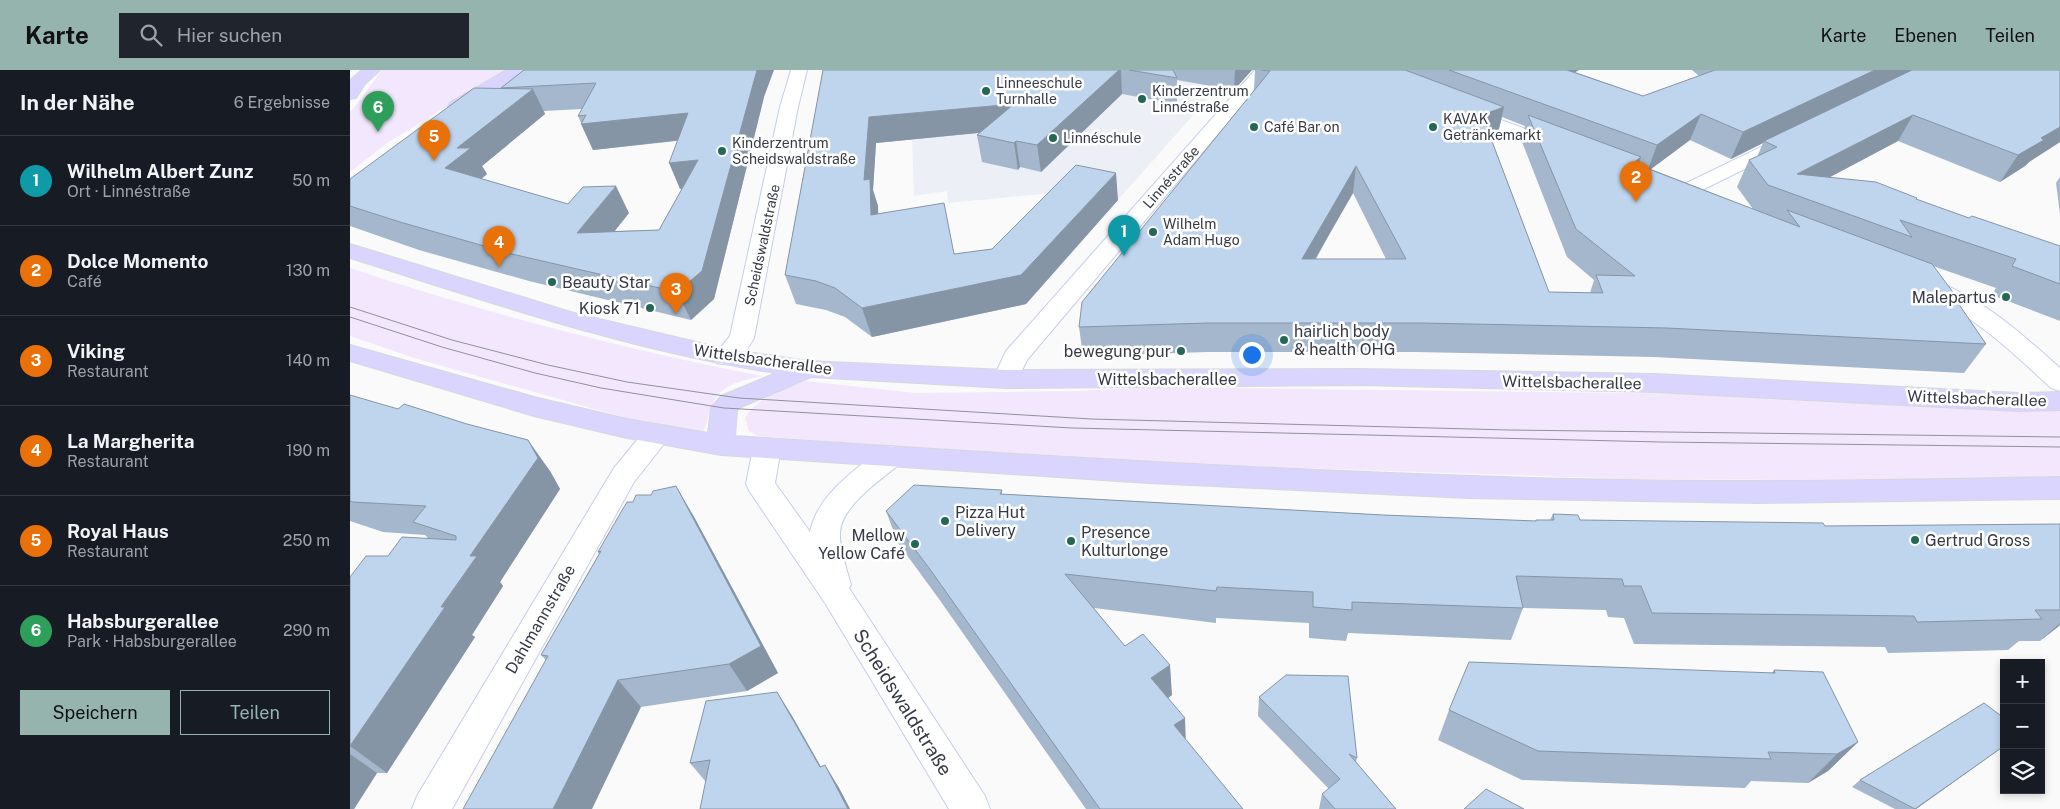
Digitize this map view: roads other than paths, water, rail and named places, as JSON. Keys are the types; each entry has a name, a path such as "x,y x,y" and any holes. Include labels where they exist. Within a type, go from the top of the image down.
{"main road":[{"path":"350,94 358,82 372,70"},
{"path":"446,113 519,70"},
{"name":"Wittelsbacherallee","path":"350,251 568,320 726,357 808,369 1006,379 1358,378 1655,383 2018,402 2060,401"},
{"path":"350,353 502,398 657,435 721,445 1306,481 1568,490 1810,492 2060,488"},
{"path":"721,445 724,408 730,402 808,369"}],"street":[{"name":"Scheidswaldstraße","path":"726,357 742,338 789,107 799,70"},
{"name":"Linnéstraße","path":"1006,379 1015,357 1264,70"},
{"path":"1449,105 1578,155"},
{"path":"1706,204 1670,190 1809,130"},
{"path":"1907,278 1947,295 1987,319 2060,382"},
{"name":"Dahlmannstraße","path":"431,809 624,475 657,435"},
{"name":"Scheidswaldstraße","path":"767,448 760,484 836,594 970,809"},
{"name":"Scheidswaldstraße","path":"836,594 825,531 833,510 850,490 891,456"}],"tram line":[{"path":"350,307 452,340 548,365 627,382 739,398 1091,419 1509,430 2060,437"},
{"path":"350,317 442,347 535,373 601,388 724,408 1072,428 1661,442 2060,447"}],"place":[{"name":"Linneeschule Turnhalle","path":"986,91"},
{"name":"Kinderzentrum Linnéstraße","path":"1142,99"},
{"name":"Café Bar on","path":"1254,127"},
{"name":"KAVAK Getränkemarkt","path":"1433,127"},
{"name":"Habsburgerallee","path":"378,132"},
{"name":"Linnéschule","path":"1053,138"},
{"name":"Kinderzentrum Scheidswaldstraße","path":"722,151"},
{"name":"Royal Haus","path":"434,161"},
{"name":"Dolce Momento","path":"1636,202"},
{"name":"Wilhelm Adam Hugo","path":"1153,232"},
{"name":"Wilhelm Albert Zunz","path":"1124,256"},
{"name":"La Margherita","path":"499,267"},
{"name":"Beauty Star","path":"552,282"},
{"name":"Malepartus","path":"2006,297"},
{"name":"Kiosk 71","path":"650,308"},
{"name":"Viking","path":"676,314"},
{"name":"hairlich body & health OHG","path":"1284,340"},
{"name":"bewegung pur","path":"1181,351"},
{"name":"Pizza Hut Delivery","path":"945,521"},
{"name":"Gertrud Gross","path":"1915,540"},
{"name":"Presence Kulturlonge","path":"1071,541"},
{"name":"Mellow Yellow Café","path":"915,544"}]}
